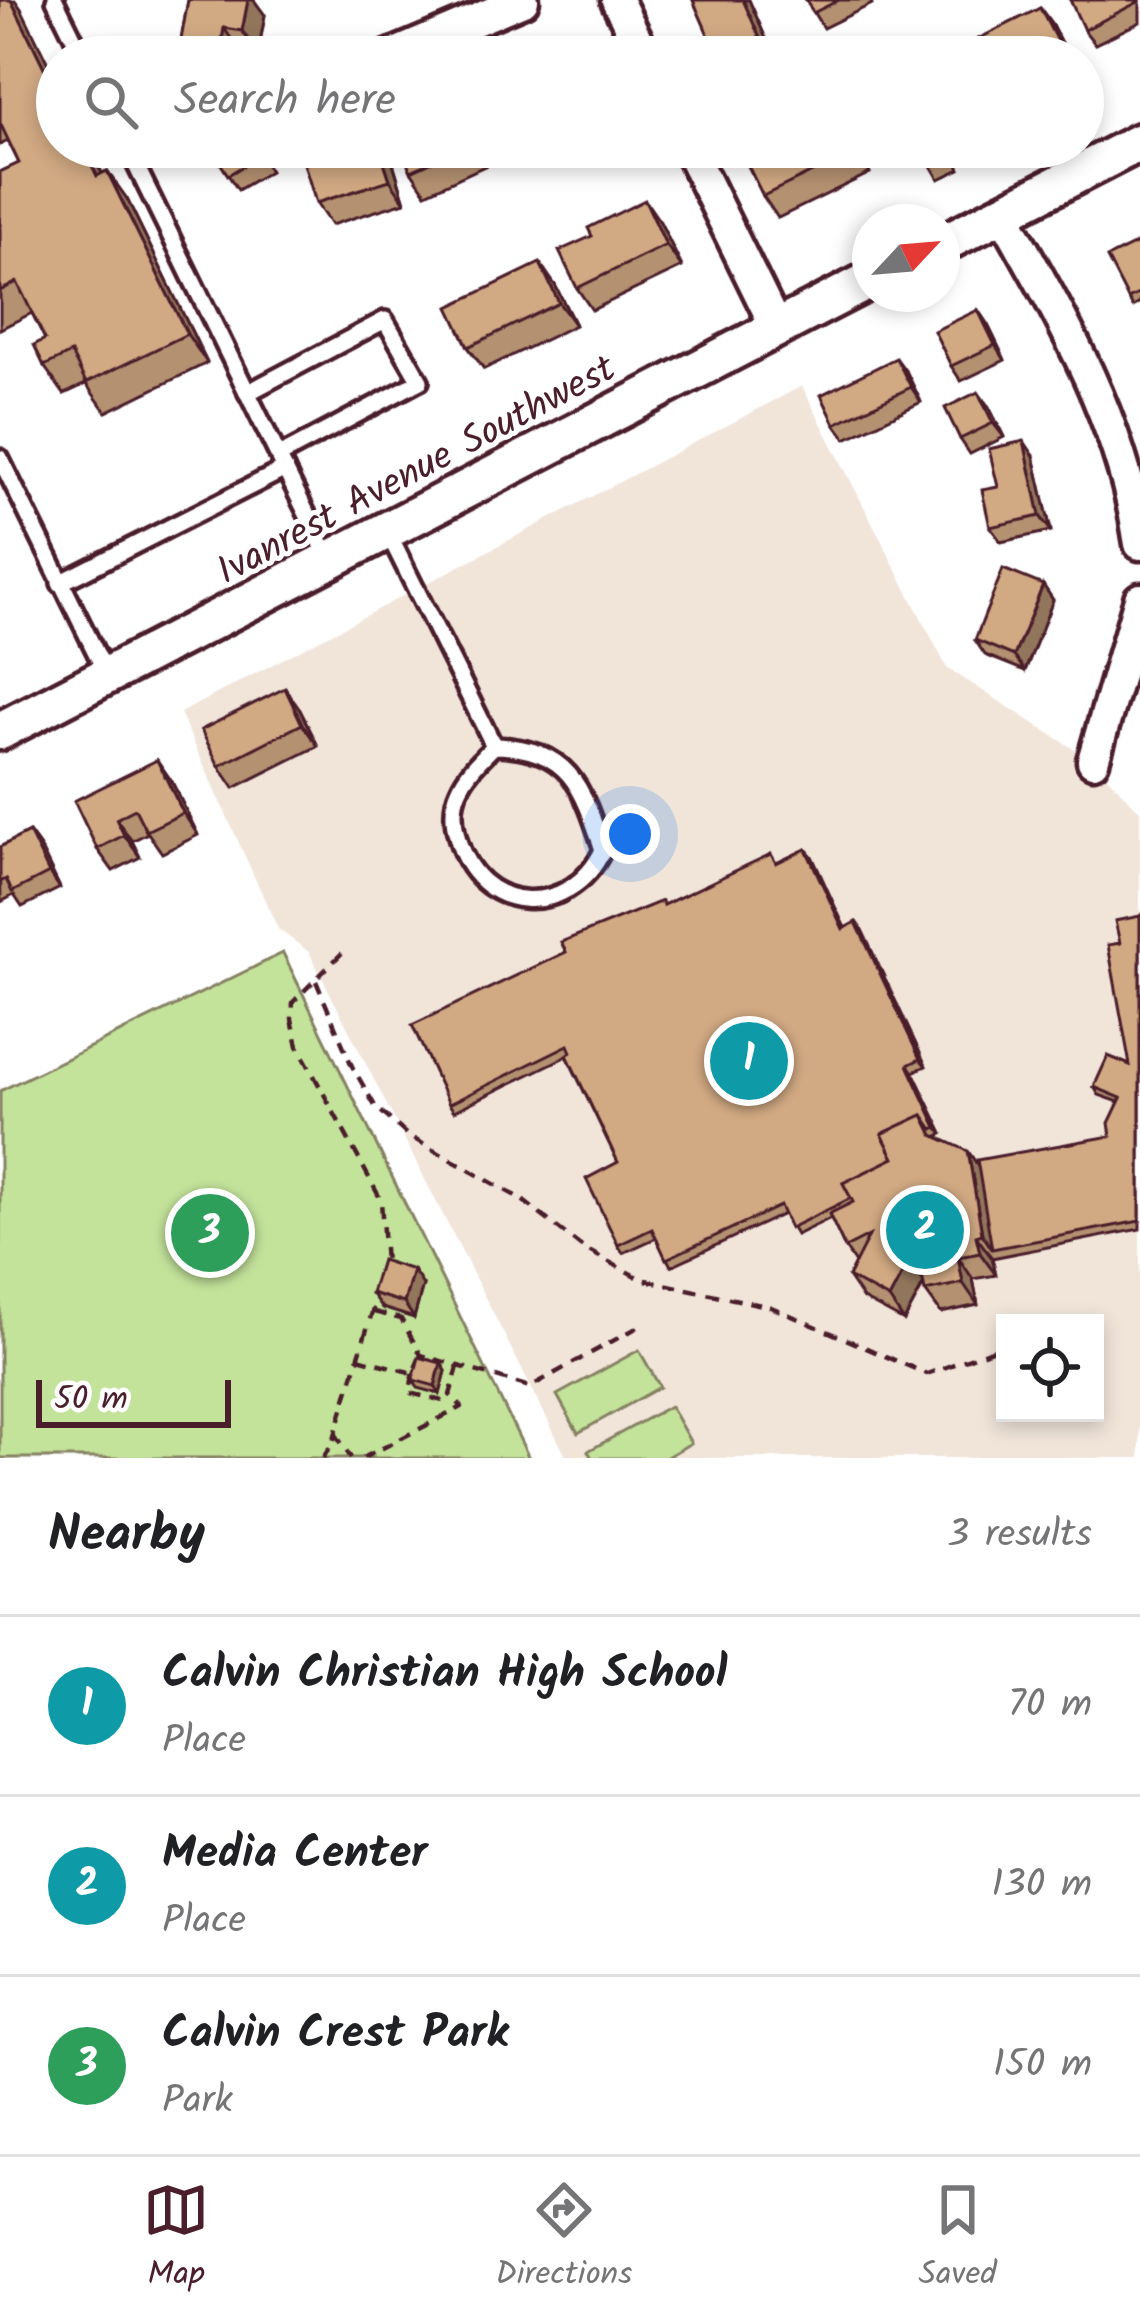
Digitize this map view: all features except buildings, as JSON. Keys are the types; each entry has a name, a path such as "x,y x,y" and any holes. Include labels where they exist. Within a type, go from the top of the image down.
{"street":[{"path":"438,36 523,0"},
{"path":"617,0 635,36"},
{"path":"1104,161 1140,142"},
{"path":"698,168 776,327"},
{"path":"960,235 1091,168"},
{"path":"1003,214 1053,301 1110,421 1133,496 1140,544"},
{"name":"Ivanrest Avenue Southwest","path":"0,731 852,289"},
{"path":"1093,760 1140,599"}],"lane":[{"path":"55,0 73,36"},
{"path":"137,168 329,560"},
{"path":"60,583 420,381 386,320 247,393"},
{"path":"0,458 108,675"},
{"path":"387,530 494,746"},
{"path":"494,746 523,747 551,757 575,778 603,850 594,870 572,888 526,900 503,896 476,879 462,857 453,821 458,792 494,746"}],"path":[{"path":"341,953 293,1003 298,1046 381,1200 387,1260 382,1277"},
{"path":"316,981 352,1066 375,1106 407,1135 521,1199 608,1262 641,1279 771,1307 927,1374 996,1348"},
{"path":"323,1458 377,1294"},
{"path":"372,1312 401,1319 421,1355 530,1387 638,1327"},
{"path":"421,1355 410,1393 443,1401 450,1395 458,1367"},
{"path":"358,1358 413,1373"},
{"path":"363,1458 462,1407 450,1395"},
{"path":"335,1433 351,1458"}],"shaded area":[{"path":"802,386 947,668 1093,761 1140,811 1140,1458 567,1458 309,952 278,929 180,713"}],"green space":[{"path":"283,953 529,1458 0,1458 0,1091"},
{"path":"639,1350 660,1387 578,1433 557,1395"},
{"path":"670,1406 691,1443 665,1458 592,1458 588,1451"}],"place":[{"name":"Calvin Christian High School","path":"749,1061"},
{"name":"Media Center","path":"925,1230"},
{"name":"Calvin Crest Park","path":"210,1233"}]}
